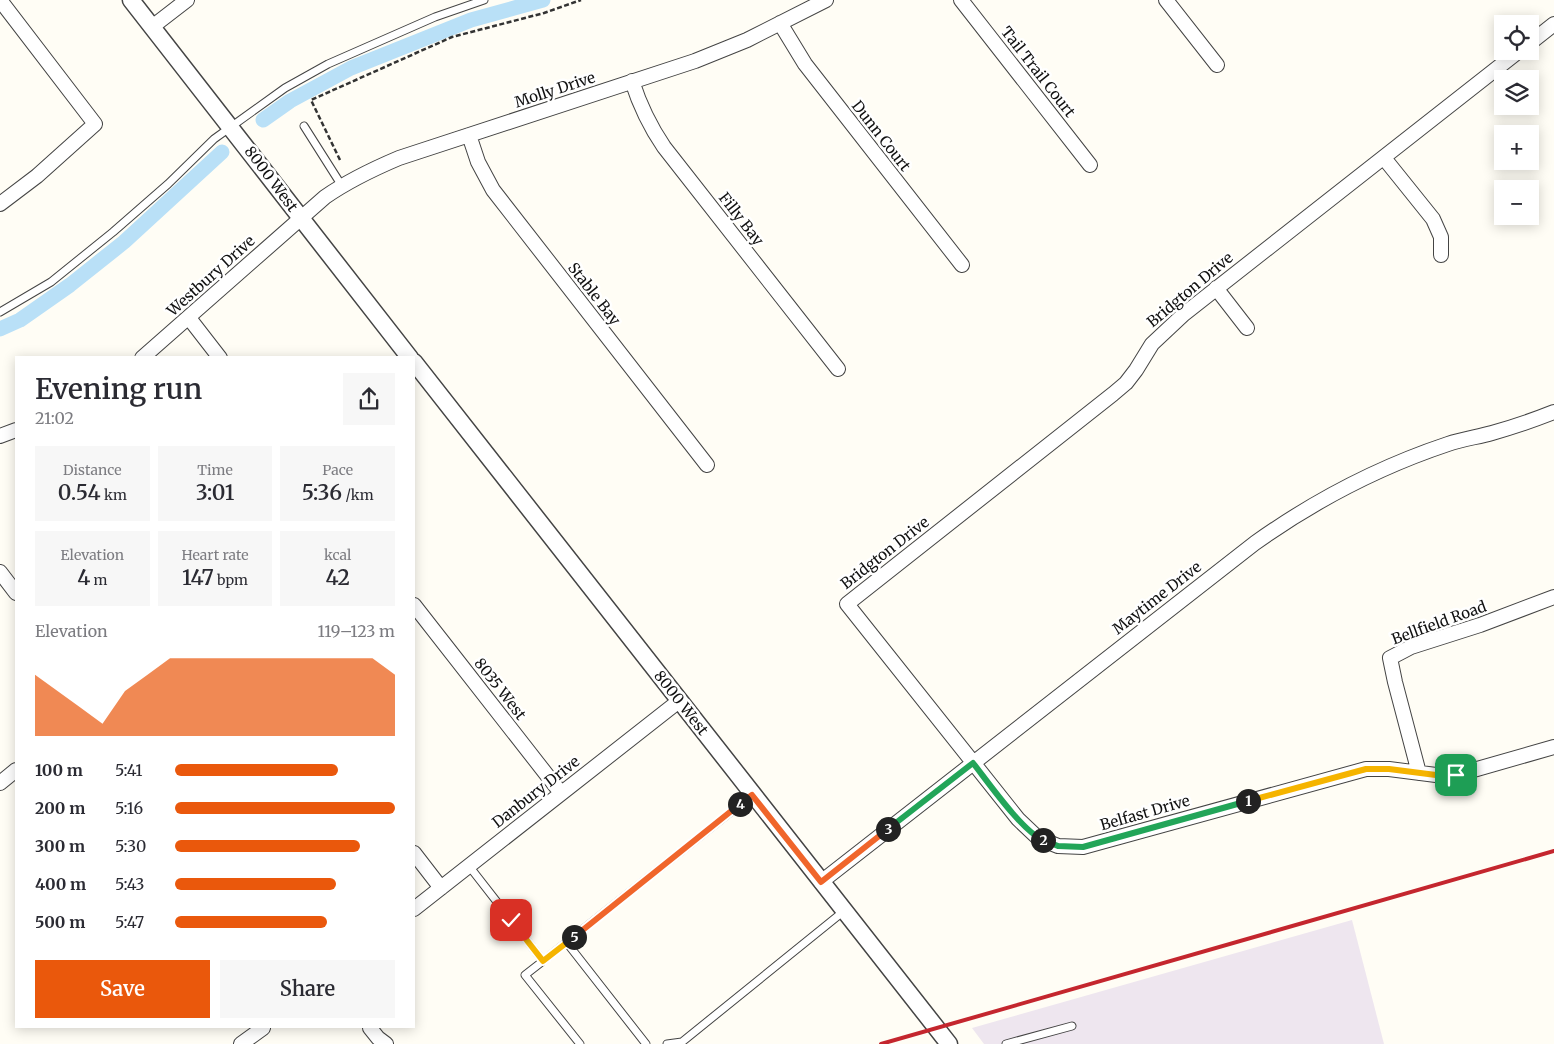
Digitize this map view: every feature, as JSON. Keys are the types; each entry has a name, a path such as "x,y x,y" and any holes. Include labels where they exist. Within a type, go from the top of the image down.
{"street":[{"path":"0,0 95,124 37,176 0,204"},
{"name":"8000 West","path":"131,0 408,356"},
{"path":"152,27 187,0"},
{"name":"Molly Drive","path":"300,218 325,197 372,169 399,158 694,61 747,40 826,0"},
{"name":"Tail Trail Court","path":"960,0 1090,165"},
{"path":"1166,0 1217,65"},
{"name":"Dunn Court","path":"780,23 810,71 962,264"},
{"path":"1539,36 1554,24"},
{"name":"Bridgton Drive","path":"847,604 1113,394 1136,370 1152,344 1184,314 1508,60"},
{"name":"Filly Bay","path":"632,82 649,125 664,147 838,369"},
{"name":"Stable Bay","path":"469,135 478,162 493,190 707,466"},
{"path":"1384,158 1433,219 1441,237 1441,255"},
{"name":"Westbury Drive","path":"144,356 300,218"},
{"path":"1216,288 1247,328"},
{"path":"189,318 218,356"},
{"name":"8000 West","path":"415,363 949,1044"},
{"name":"Maytime Drive","path":"821,882 1254,543 1284,522 1321,500 1395,463 1449,444 1491,433 1554,412"},
{"path":"0,436 15,430"},
{"path":"2,579 15,592"},
{"name":"Bellfield Road","path":"1419,773 1390,658 1411,647 1480,625 1554,597"},
{"name":"Belfast Drive","path":"847,604 1018,819 1038,838 1058,846 1083,847 1366,769 1389,769 1436,775 1456,775 1554,747"},
{"name":"8035 West","path":"415,606 561,794"},
{"name":"Danbury Drive","path":"415,908 679,701"},
{"path":"0,783 15,771"},
{"path":"415,854 441,888"},
{"path":"241,1044 262,1028"},
{"path":"370,1028 386,1044"}],"lane":[{"path":"0,312 51,282 140,208 214,139 285,88 328,64 435,17 484,0"},
{"path":"304,126 342,186"},
{"path":"580,1044 525,975 752,795"},
{"path":"469,866 543,961"},
{"path":"667,1044 682,1042 844,911"},
{"path":"567,943 646,1044"},
{"path":"1006,1044 1072,1026"}],"path":[{"path":"344,167 311,100 452,38 544,13 581,0"}],"shaded area":[{"path":"1352,920 1384,1044 984,1044 972,1028"}],"waterway":[{"path":"263,120 290,101 351,68 471,20 543,0"},
{"path":"0,329 20,320 70,285 124,242 222,152"}],"railway":[{"path":"881,1044 1554,851"}],"route":[{"path":"511,920 543,961 752,795 821,882 973,763 1018,819 1038,838 1058,846 1083,847 1366,769 1389,769 1436,775 1456,775"}]}
